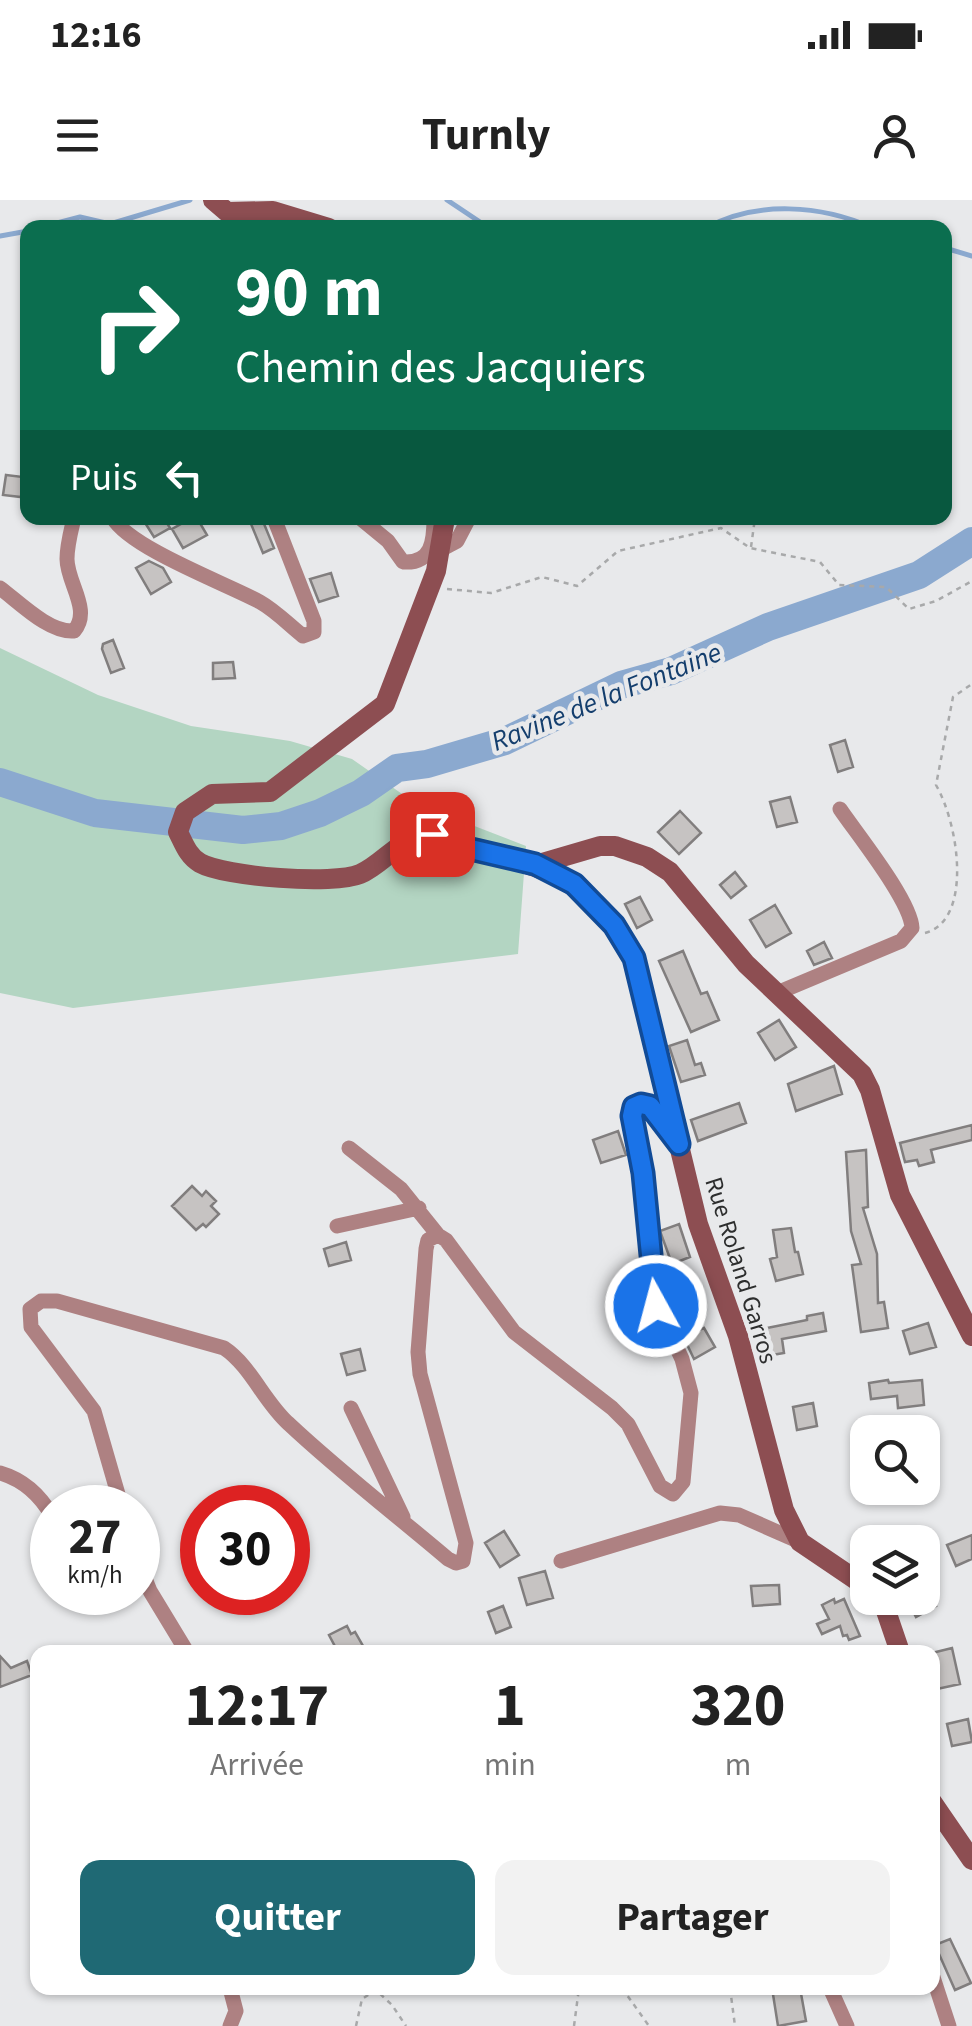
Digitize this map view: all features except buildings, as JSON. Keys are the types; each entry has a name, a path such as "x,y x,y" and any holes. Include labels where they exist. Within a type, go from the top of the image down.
{"main road":[{"path":"213,200 226,212 273,211 302,220"},
{"path":"430,588 443,525"},
{"name":"Rue Roland Garros","path":"430,588 386,704 376,714 270,792 212,794 185,812 178,832 188,852 200,863 224,871 322,880 358,875 418,836 432,834 458,846 535,864 574,884 614,925 634,958 698,1224 738,1336 784,1510 800,1542"},
{"path":"535,864 600,846 615,846 647,857 670,872 746,964 862,1074 900,1195 972,1336"},
{"path":"800,1542 850,1576"},
{"path":"887,1615 898,1645"},
{"path":"940,1814 972,1860"}],"street":[{"path":"0,588 47,622 66,632 74,630 82,614 66,564 73,525"},
{"path":"117,525 141,542 264,604 303,636 314,632 314,622 277,525"},
{"path":"369,525 388,541 403,562 414,563 424,558 432,546 434,525"},
{"path":"440,550 456,541 465,525"},
{"path":"776,993 909,936 912,920 840,808"},
{"path":"349,1148 419,1208 514,1332 628,1424 660,1486 673,1494 683,1482 691,1393 682,1358 652,1295 634,1107 650,1106 679,1144"},
{"path":"337,1226 419,1208"},
{"path":"115,1485 94,1411 31,1328 30,1309 41,1300 57,1301 224,1348 237,1356 257,1388 287,1423 452,1562 460,1563 466,1557 466,1543 423,1391 419,1363 426,1250 428,1240 438,1236"},
{"path":"351,1408 405,1522"},
{"path":"0,1473 30,1488"},
{"path":"560,1560 720,1512 739,1515 800,1542"},
{"path":"160,1612 182,1645"},
{"path":"230,2026 236,2012 232,1995"},
{"path":"833,1995 847,2026"},
{"path":"939,1995 949,2026"}],"path":[{"path":"750,548 754,525"},
{"path":"430,588 491,593 542,577 578,586 618,551 720,528 750,548 820,562 840,585 886,587 909,609 936,601 972,580"},
{"path":"957,822 936,784 953,697 972,684"},
{"path":"909,936 941,931 953,920"},
{"path":"356,2026 362,1999 368,1995"},
{"path":"381,1995 406,2026"},
{"path":"574,2026 577,1995"},
{"path":"627,1995 649,2026"},
{"path":"731,1995 735,2026"}],"green space":[{"path":"0,648 98,695 191,726 290,741 352,759 415,803 526,846 518,954 73,1008 0,993"}],"waterway":[{"path":"123,220 190,200"},
{"path":"447,200 477,220"},
{"path":"723,220 746,213 789,209 853,220"},
{"path":"69,220 93,220"},
{"path":"0,236 20,232"},
{"path":"952,250 972,256"},
{"name":"Ravine de la Fontaine","path":"0,782 95,813 243,830 281,826 361,793 397,768 427,764 505,741 621,685 671,671 768,627 919,575 972,541"}],"route":[{"path":"432,834 458,846 535,864 574,884 614,925 634,958 679,1144 650,1106 634,1107 656,1306"}]}
